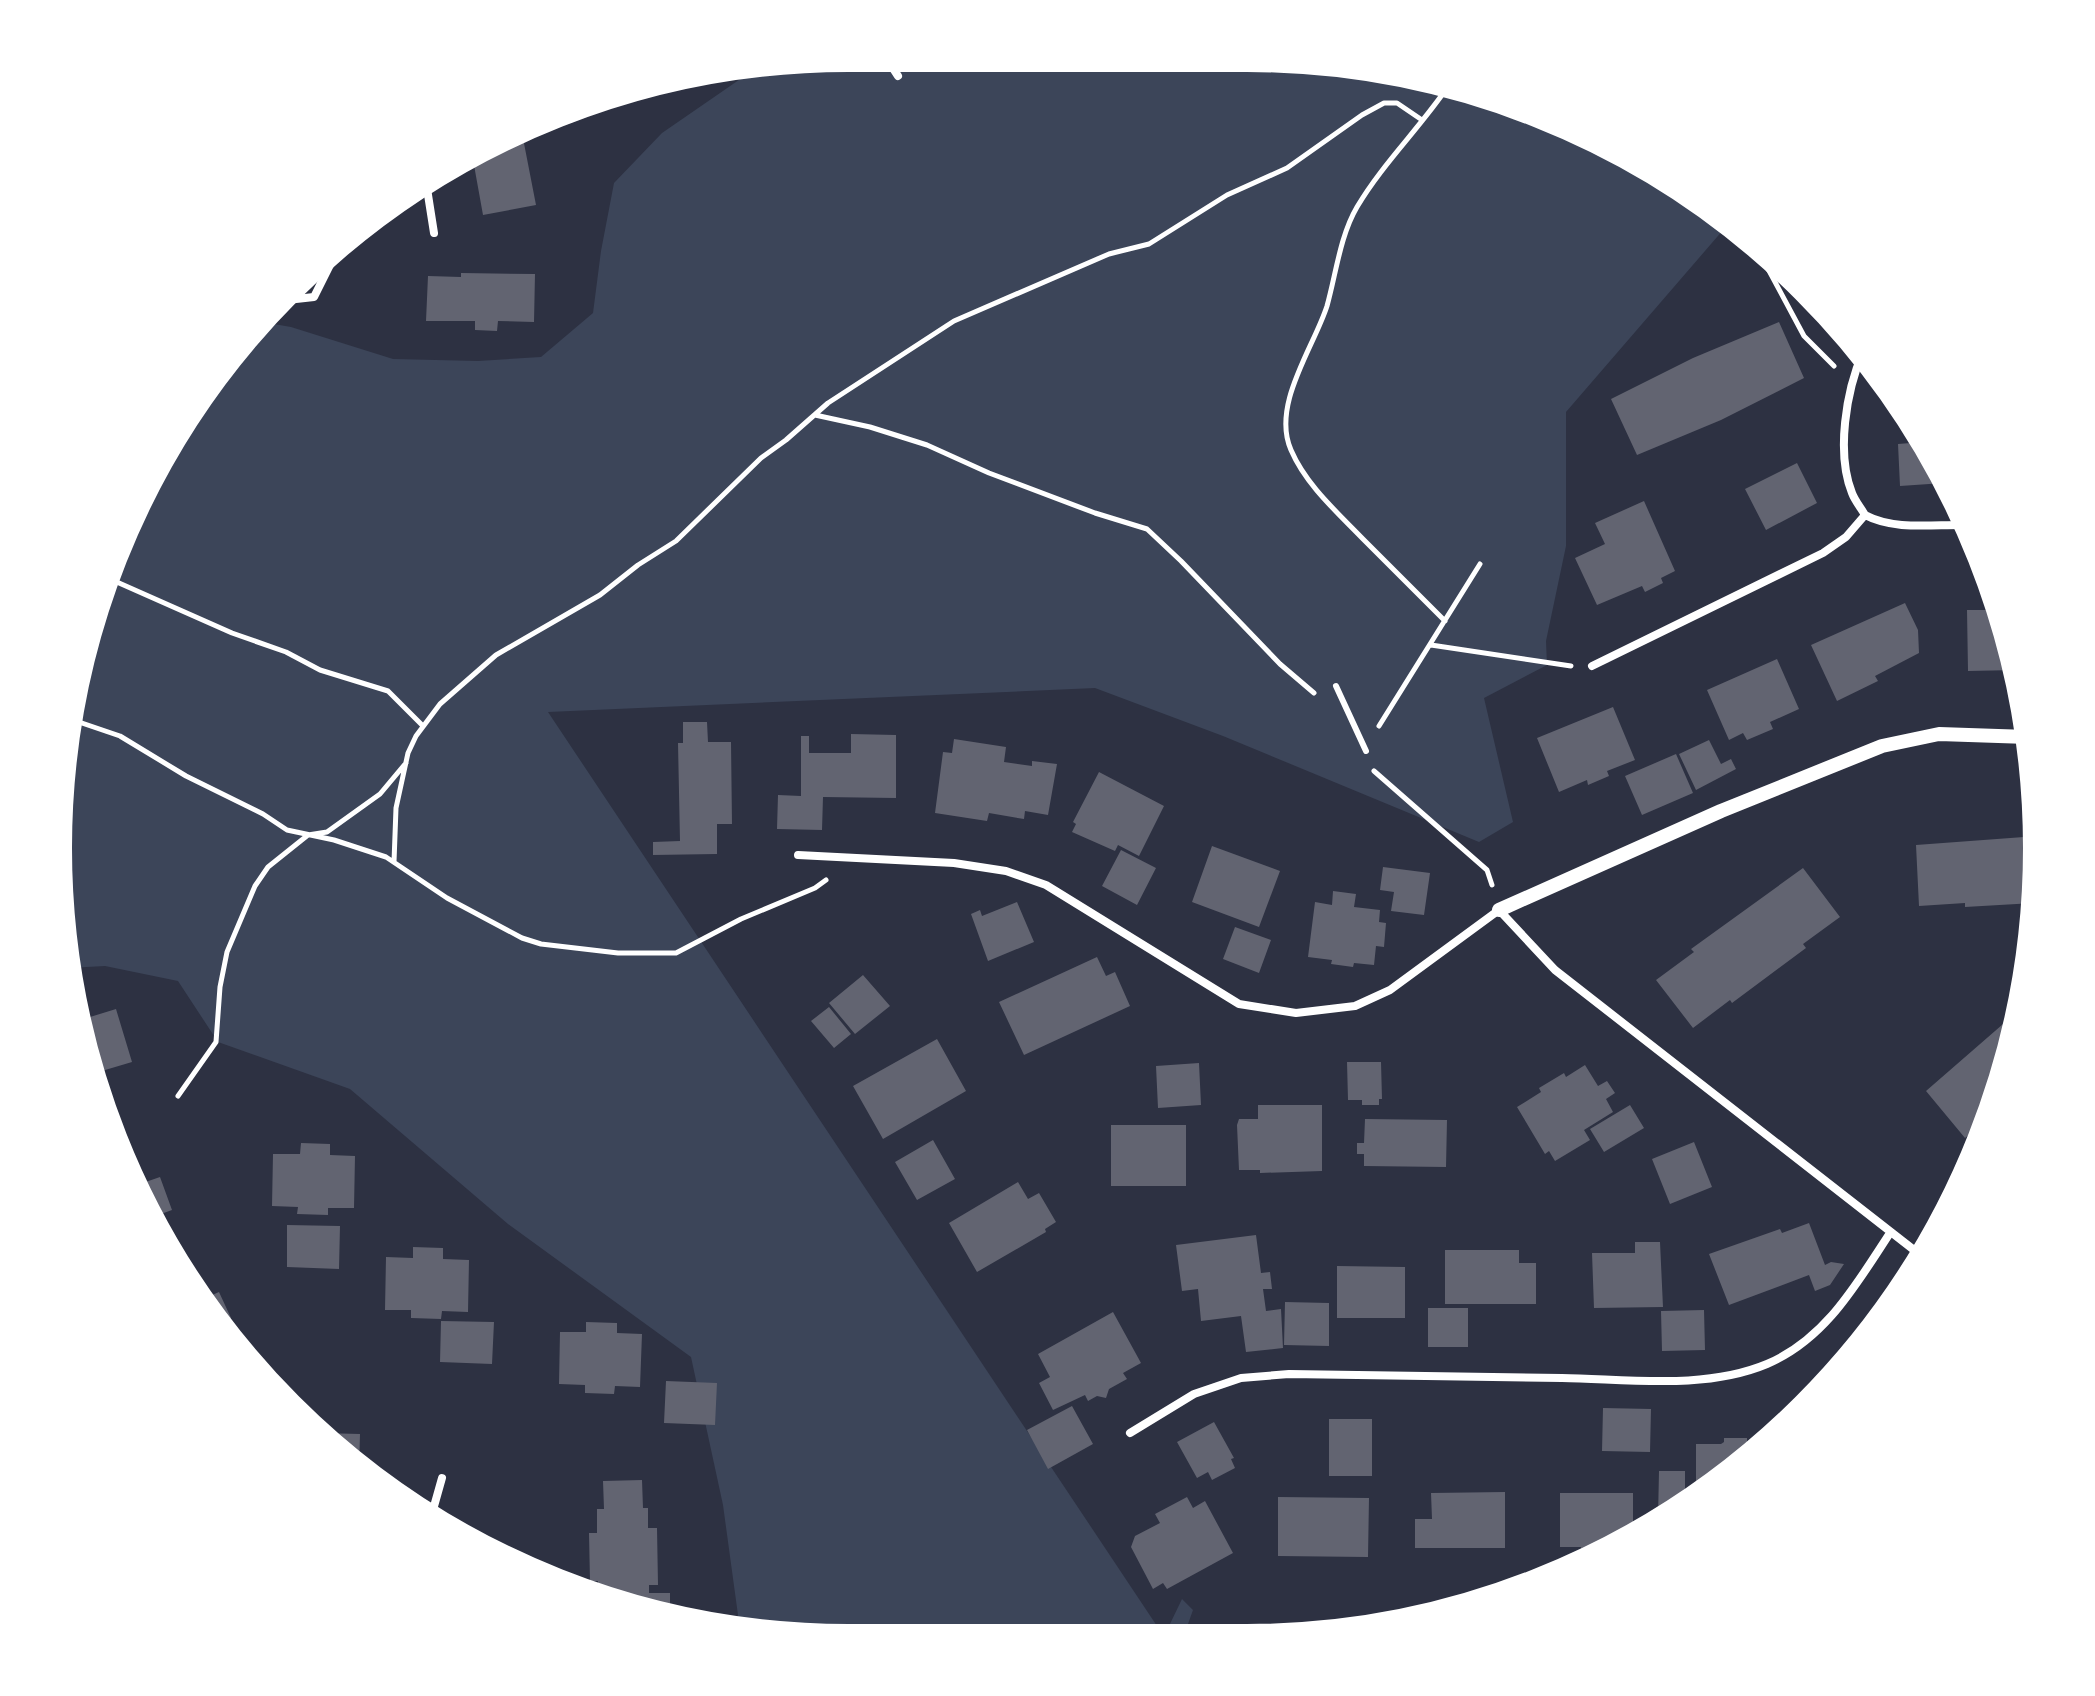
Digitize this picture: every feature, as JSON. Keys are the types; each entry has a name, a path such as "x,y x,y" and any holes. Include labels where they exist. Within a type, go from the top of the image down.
{"street":[{"path":"894,70 898,76"},
{"path":"428,194 434,233"},
{"path":"297,299 314,297 327,270"},
{"path":"1857,365 1848,401 1844,446 1852,493 1865,515 1893,524 1955,525"},
{"path":"1592,666 1823,553 1846,537 1865,515"},
{"path":"798,855 954,863 1006,871 1046,885 1239,1004 1296,1013 1355,1006 1390,990 1499,910 1721,811 1882,746 1939,734 2016,737"},
{"path":"1499,910 1555,970 1913,1250"},
{"path":"1130,1433 1194,1394 1241,1378 1273,1375 1661,1380 1724,1378 1769,1363 1810,1338 1846,1300 1890,1233"},
{"path":"434,1506 442,1478"}],"lane":[{"path":"1336,686 1366,751"}],"path":[{"path":"1441,95 1379,172 1355,211 1344,238 1325,310 1297,374 1286,421 1289,447 1326,502 1445,621"},
{"path":"394,862 396,808 407,763 416,736 440,704 496,655 600,595 687,532 761,458 828,403 954,321 1109,254 1149,244 1227,195 1287,168 1384,103 1397,103 1422,120"},
{"path":"1770,272 1804,336 1836,368 1853,374"},
{"path":"814,415 870,427 927,445 1003,478 1147,529 1280,664 1325,702 1342,700"},
{"path":"1480,564 1372,736 1366,751 1370,766 1379,778 1487,870 1499,910"},
{"path":"117,582 232,633 286,652 320,670 388,691 423,726"},
{"path":"1430,644 1571,666 1592,666"},
{"path":"81,723 120,736 186,776 263,814 287,830 334,840 394,862 447,898 522,938 562,948 676,953 741,919 815,888 856,858"},
{"path":"178,1096 216,1042 220,987 227,952 246,905 268,867 308,835 327,832 351,816 380,794 407,763"}],"shaded area":[{"path":"797,72 1298,72 1399,85 1497,111 1545,129 1636,174 1722,232 1566,412 1566,546 1546,641 1547,665 1484,698 1513,822 1479,842 1223,736 1095,688 548,712 1157,1626 848,1626 737,1618 723,1505 691,1357 508,1224 350,1089 218,1042 178,981 105,966 80,967 70,848 77,746 85,696 111,598 129,550 174,459 201,416 231,374 273,324 393,359 478,361 541,357 593,313 614,183 662,133 742,78"},
{"path":"1182,1599 1193,1610 1187,1626 1169,1626"}],"building":[{"path":"524,141 536,205 483,215 474,166"},
{"path":"461,273 535,274 534,322 498,321 497,331 475,330 475,321 426,321 428,276 461,277"},
{"path":"1779,322 1804,378 1721,420 1637,455 1611,399 1693,358"},
{"path":"1911,443 1934,484 1900,486 1898,444"},
{"path":"1797,463 1817,503 1766,530 1745,489"},
{"path":"1644,501 1675,571 1661,578 1663,583 1645,592 1642,586 1597,605 1575,558 1605,544 1595,523"},
{"path":"1905,603 1918,630 1919,653 1875,676 1878,681 1837,701 1811,645"},
{"path":"1967,610 1987,610 2004,670 1968,671"},
{"path":"1777,659 1799,709 1770,722 1773,729 1747,740 1743,733 1729,740 1707,690"},
{"path":"1613,707 1635,760 1607,771 1609,776 1588,785 1587,780 1559,792 1537,738"},
{"path":"683,722 707,722 708,742 731,742 732,824 717,824 717,854 653,855 653,842 680,841 678,743 683,743"},
{"path":"851,734 896,735 896,798 823,797 822,830 777,829 778,795 801,796 801,736 809,736 809,753 851,753"},
{"path":"954,739 1006,747 1004,762 1032,766 1032,761 1057,764 1048,815 1025,811 1024,819 989,813 987,821 935,813 943,752 952,753"},
{"path":"1709,740 1721,764 1731,759 1736,769 1696,790 1679,754"},
{"path":"1676,754 1693,793 1642,815 1625,776"},
{"path":"1099,772 1164,806 1139,856 1118,845 1115,851 1072,832 1076,824 1073,822"},
{"path":"2025,837 2023,904 1919,906 1916,845"},
{"path":"1212,846 1280,871 1259,927 1192,902"},
{"path":"1121,850 1156,868 1137,905 1102,886"},
{"path":"1383,867 1430,873 1424,915 1391,911 1394,892 1380,890"},
{"path":"1803,868 1840,917 1803,944 1806,948 1693,1028 1656,980 1694,952 1691,949"},
{"path":"1333,891 1356,894 1354,907 1380,910 1379,922 1386,923 1384,947 1376,946 1374,965 1354,963 1353,967 1308,957 1315,902 1332,905"},
{"path":"1017,902 1034,942 988,961 971,914 980,910 982,916"},
{"path":"1235,927 1271,940 1259,973 1223,959"},
{"path":"1097,957 1106,976 1115,972 1130,1006 1024,1055 999,1002"},
{"path":"863,975 890,1006 855,1034 829,1003"},
{"path":"829,1007 851,1034 834,1048 811,1021"},
{"path":"116,1009 132,1062 103,1071 89,1017"},
{"path":"2004,1023 1971,1133 1965,1138 1926,1091"},
{"path":"937,1039 966,1091 883,1139 853,1086"},
{"path":"1347,1062 1381,1062 1382,1099 1379,1099 1379,1105 1362,1105 1362,1100 1348,1100"},
{"path":"1199,1063 1201,1105 1158,1108 1156,1066"},
{"path":"1585,1065 1598,1086 1607,1081 1615,1093 1606,1099 1613,1112 1584,1130 1590,1140 1555,1161 1549,1151 1545,1154 1517,1107 1541,1092 1539,1088"},
{"path":"1258,1105 1322,1105 1322,1171 1260,1173 1260,1170 1239,1170 1237,1125 1239,1119 1258,1119"},
{"path":"1630,1105 1644,1128 1604,1152 1590,1129"},
{"path":"1365,1119 1447,1120 1446,1167 1364,1166 1364,1154 1357,1154 1357,1143 1364,1143"},
{"path":"1111,1125 1186,1125 1186,1186 1111,1186"},
{"path":"933,1140 955,1179 917,1200 895,1162"},
{"path":"1694,1142 1712,1187 1670,1204 1652,1159"},
{"path":"301,1143 330,1144 330,1155 355,1156 354,1208 328,1208 328,1215 297,1214 298,1207 272,1206 273,1154 300,1154"},
{"path":"160,1177 172,1210 162,1214 145,1182"},
{"path":"1018,1182 1028,1199 1039,1193 1056,1222 1045,1229 1046,1232 977,1272 949,1223"},
{"path":"1809,1223 1825,1265 1831,1262 1844,1264 1830,1285 1815,1291 1809,1275 1729,1305 1709,1254 1780,1229 1782,1233"},
{"path":"287,1225 340,1226 339,1269 287,1267"},
{"path":"1256,1235 1261,1273 1270,1272 1272,1289 1263,1289 1266,1311 1281,1309 1283,1348 1246,1352 1241,1316 1201,1321 1198,1289 1182,1291 1176,1245"},
{"path":"1635,1242 1660,1242 1663,1307 1594,1308 1592,1253 1635,1253"},
{"path":"413,1247 443,1248 443,1259 469,1260 468,1312 442,1311 441,1319 411,1318 411,1310 385,1310 386,1257 413,1258"},
{"path":"1445,1250 1519,1250 1519,1263 1536,1263 1536,1304 1445,1304"},
{"path":"1337,1266 1405,1267 1405,1318 1337,1318"},
{"path":"219,1292 231,1318 229,1319 212,1295"},
{"path":"1285,1302 1329,1303 1329,1346 1284,1345"},
{"path":"1428,1308 1468,1308 1468,1347 1428,1347"},
{"path":"1704,1310 1705,1350 1662,1351 1661,1311"},
{"path":"1113,1312 1141,1363 1123,1373 1127,1379 1109,1389 1106,1398 1097,1396 1088,1401 1085,1395 1053,1410 1039,1383 1050,1377 1038,1354"},
{"path":"441,1321 494,1322 492,1364 440,1362"},
{"path":"586,1322 617,1323 617,1333 642,1334 640,1387 615,1386 614,1394 585,1393 585,1385 559,1384 560,1332 586,1332"},
{"path":"666,1381 717,1383 715,1425 664,1423"},
{"path":"1072,1406 1093,1444 1048,1469 1027,1430"},
{"path":"1603,1408 1651,1409 1650,1452 1602,1451"},
{"path":"1329,1419 1372,1419 1372,1476 1329,1476"},
{"path":"1214,1422 1234,1458 1231,1459 1235,1468 1212,1480 1208,1472 1197,1478 1177,1442"},
{"path":"335,1433 360,1434 359,1453"},
{"path":"1724,1438 1747,1438 1748,1443 1696,1483 1696,1444 1724,1442"},
{"path":"1659,1471 1685,1471 1685,1491 1658,1508"},
{"path":"642,1480 643,1508 648,1508 648,1528 657,1528 658,1585 649,1585 649,1593 670,1593 670,1605 590,1581 589,1533 597,1533 597,1509 604,1509 603,1481"},
{"path":"1505,1492 1505,1548 1415,1548 1415,1519 1432,1519 1431,1493"},
{"path":"1560,1493 1633,1493 1633,1524 1581,1551 1581,1547 1560,1547"},
{"path":"1187,1497 1193,1508 1205,1501 1233,1553 1167,1589 1163,1583 1153,1589 1131,1547 1135,1536 1160,1523 1155,1514"},
{"path":"1278,1497 1369,1498 1368,1557 1278,1556"}]}
